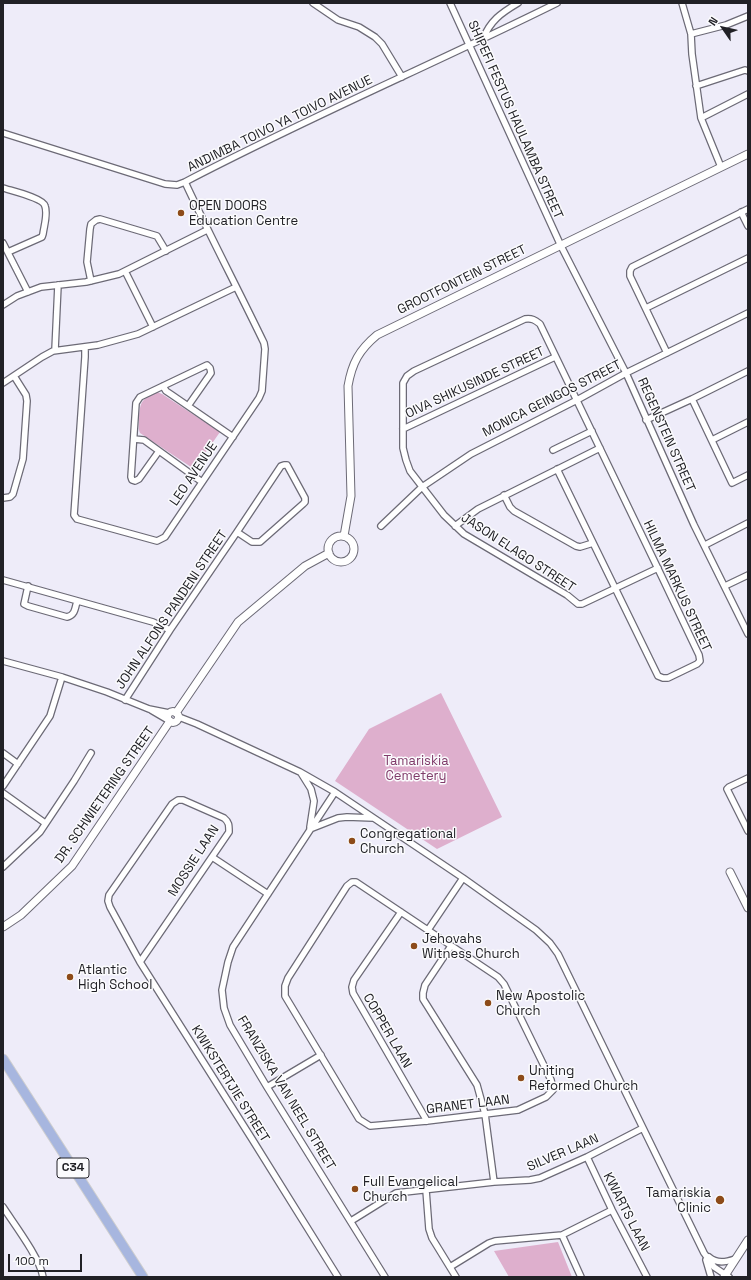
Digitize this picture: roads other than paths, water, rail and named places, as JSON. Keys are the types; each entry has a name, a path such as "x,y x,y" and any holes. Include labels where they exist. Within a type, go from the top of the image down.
{"main road":[{"name":"C34","path":"3,1059 143,1277"}],"street":[{"path":"313,3 338,20 359,27 375,37 382,44 402,77"},
{"name":"SHIPEFI FESTUS HAULAMBA STREET","path":"450,3 561,246"},
{"name":"ANDIMBA TOIVO YA TOIVO AVENUE","path":"3,133 165,184 177,185 402,77 426,64 483,40 557,3"},
{"path":"682,3 691,34 696,86 702,118 721,168"},
{"path":"483,40 487,29 495,19 514,4"},
{"path":"691,34 726,25 748,16"},
{"path":"696,86 745,70 748,71"},
{"path":"702,118 748,94"},
{"name":"GROOTFONTEIN STREET","path":"344,536 351,496 348,386 350,371 365,345 377,335 748,154"},
{"name":"LEO AVENUE","path":"85,347 73,512 77,519 160,541 165,537 261,395 265,349 264,343 184,182"},
{"path":"3,188 40,200 45,204 46,209 42,237 8,252"},
{"path":"667,353 630,276 632,266 748,209"},
{"path":"741,212 748,226"},
{"path":"91,281 87,262 90,229 96,220 100,219 157,236 166,251"},
{"path":"3,305 17,296 45,287 91,281 125,271 207,230"},
{"path":"3,243 28,292"},
{"name":"REGENSTEIN STREET","path":"561,246 626,373 704,545 746,626 748,634"},
{"path":"646,308 748,258"},
{"path":"125,271 153,327"},
{"path":"55,350 58,285"},
{"path":"3,383 55,350 98,345 118,340 153,327 236,287"},
{"name":"MONICA GEINGOS STREET","path":"381,526 422,487 471,454 577,400 626,373 748,313"},
{"name":"HILMA MARKUS STREET","path":"403,429 403,383 407,376 525,319 530,318 535,320 540,324 699,655 700,660 697,664 668,678 658,676 557,469"},
{"name":"OIVA SHIKUSINDE STREET","path":"403,429 556,357"},
{"path":"159,450 139,479 134,481 131,477 136,403 138,399 205,365 209,367 211,373 188,406"},
{"path":"646,420 748,371"},
{"path":"3,498 10,497 13,494 23,458 28,401 14,376"},
{"path":"163,386 166,391 233,437"},
{"path":"692,399 732,483 748,475"},
{"path":"712,440 748,422"},
{"name":"JASON ELAGO STREET","path":"403,429 403,448 410,471 454,526 464,534 567,595 578,604 582,604 658,568"},
{"path":"553,450 592,431"},
{"path":"134,439 144,440 202,482"},
{"path":"454,526 478,509 504,495 600,448"},
{"name":"JOHN ALFONS PANDENI STREET","path":"125,700 170,630 281,466 284,464 287,465 305,498 304,504 260,542 252,542 237,532"},
{"path":"504,495 510,507 514,511 570,543 580,547 593,543"},
{"path":"704,545 748,524"},
{"path":"339,536 349,538 354,545 353,554 346,562 337,562 329,553 328,548 332,540 339,536"},
{"path":"172,717 238,622 305,566 329,553"},
{"path":"725,586 748,575"},
{"path":"3,580 153,622 170,630"},
{"path":"28,586 24,604 54,614 67,617 72,616 77,601"},
{"path":"3,661 62,677 107,692 149,709 197,724 300,772 335,792 463,878 536,930 550,943 558,954 704,1253 714,1267 727,1276"},
{"path":"3,786 50,716 62,677"},
{"name":"DR. SCHWIETERING STREET","path":"3,927 21,915 72,866 172,717"},
{"path":"3,753 18,764"},
{"path":"3,867 35,837 74,781 91,753"},
{"path":"300,772 311,789 314,801 310,829 338,818 373,818"},
{"path":"748,778 729,787 727,790 748,830"},
{"name":"FRANZISKA VAN NEEL STREET","path":"335,792 233,947 222,990 224,1008 230,1025 385,1277"},
{"path":"3,793 45,823"},
{"name":"MOSSIE LAAN","path":"108,901 109,895 175,801 183,800 228,821 229,832 140,962"},
{"path":"212,857 268,894"},
{"path":"730,872 746,898 748,908"},
{"path":"428,930 463,878"},
{"name":"GRANET LAAN","path":"352,882 356,882 428,930 498,977 504,984 551,1080 553,1090 546,1097 518,1110 427,1122 370,1126 359,1119 285,996 285,986 288,978 347,886 352,882"},
{"name":"KWIKSTERTJIE STREET","path":"108,901 112,912 140,962 338,1277"},
{"name":"COPPER LAAN","path":"402,912 354,980 352,987 353,993 427,1122"},
{"path":"451,946 425,985 423,999 477,1085 485,1114 494,1182"},
{"path":"267,1087 320,1055"},
{"name":"SILVER LAAN","path":"351,1221 396,1193 535,1179 587,1157 643,1128"},
{"name":"KWARTS LAAN","path":"587,1157 612,1210 647,1277"},
{"path":"426,1190 429,1229 432,1238 456,1277"},
{"path":"3,1206 42,1269 43,1277"},
{"path":"450,1268 489,1243 495,1241 562,1235 612,1210"},
{"path":"562,1235 580,1277"},
{"path":"727,1276 735,1259 748,1240"},
{"path":"727,1276 748,1246"},
{"path":"704,1253 712,1260 717,1262 735,1259"},
{"path":"704,1253 711,1277"}],"place":[{"name":"OPEN DOORS Education Centre","path":"181,213"},
{"name":"Congregational Church","path":"352,841"},
{"name":"Jehovahs Witness Church","path":"414,946"},
{"name":"Atlantic High School","path":"70,977"},
{"name":"New Apostolic Church","path":"488,1003"},
{"name":"Uniting Reformed Church","path":"521,1078"},
{"name":"Full Evangelical Church","path":"355,1189"},
{"name":"Tamariskia Clinic","path":"720,1200"}],"park label":[{"name":"Tamariskia Cemetery","path":"416,768"}]}
